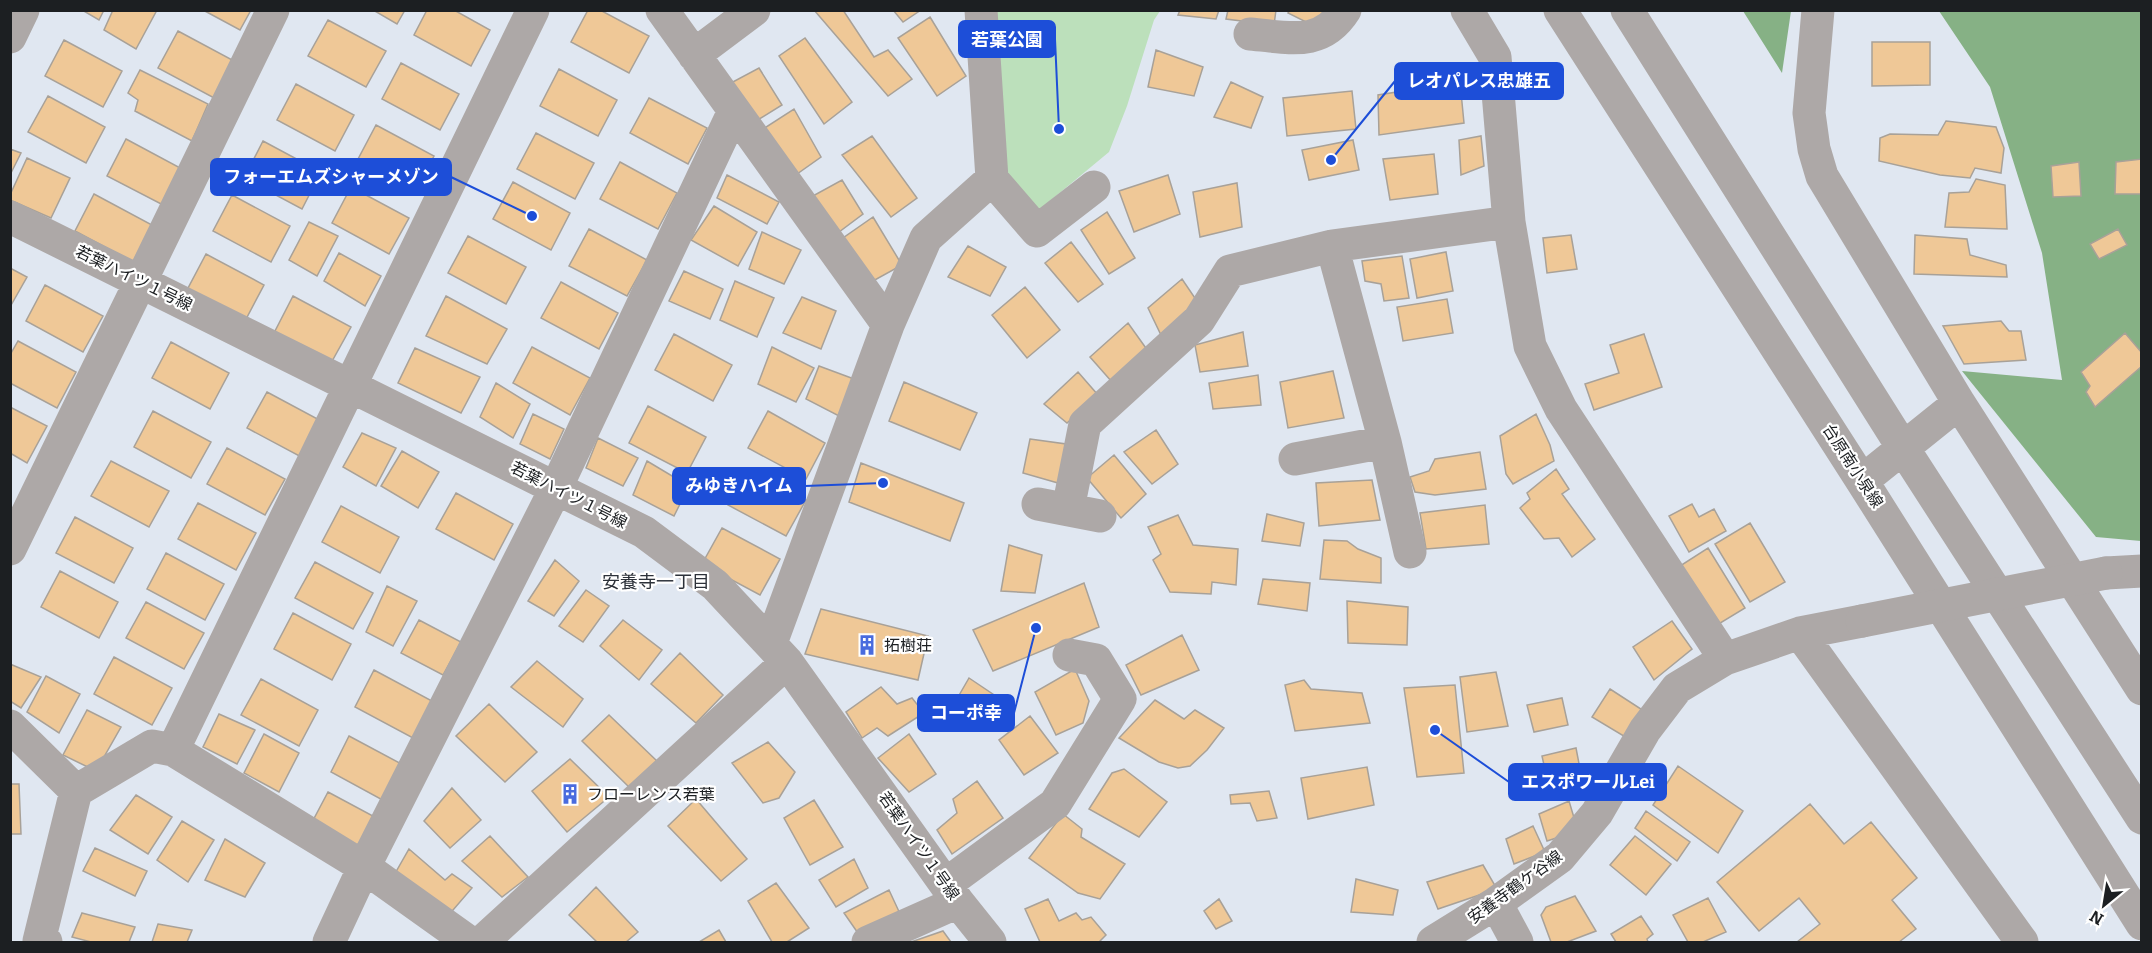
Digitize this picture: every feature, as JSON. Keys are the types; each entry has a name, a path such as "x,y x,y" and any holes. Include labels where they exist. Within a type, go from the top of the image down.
{"street":[{"path":"10,37 23,10"},
{"path":"10,549 273,10"},
{"path":"173,750 533,10"},
{"path":"662,10 888,325"},
{"path":"694,55 754,10"},
{"path":"981,10 992,179 1037,231 1094,187"},
{"path":"1250,34 1305,39 1324,33 1339,20 1345,10"},
{"path":"1467,10 1495,57 1509,222 1530,345 1561,409 1725,659"},
{"name":"台原南小泉線","path":"1560,10 2142,924"},
{"path":"1627,10 1903,448 2142,818"},
{"path":"1818,10 1809,113 1814,149 1822,176 1959,403 2142,689"},
{"path":"329,942 364,867 556,488 734,111"},
{"path":"482,942 779,652 888,325 926,238 992,179"},
{"name":"若葉ハイツ１号線","path":"10,217 645,532 715,585 779,652 952,893 990,942"},
{"path":"1100,516 1053,506 1085,424 1199,320 1230,270 1332,246 1509,222"},
{"path":"1332,246 1385,442 1410,552"},
{"path":"1862,481 1959,403"},
{"path":"1295,459 1385,442"},
{"name":"安養寺鶴ケ谷線","path":"1433,942 1496,903 1560,857 1598,813 1645,730 1677,688 1725,659 1800,633 2106,573 2142,571"},
{"path":"1800,633 2022,942"},
{"path":"868,942 952,893 1055,804 1120,699 1096,660 1069,655"},
{"path":"10,726 67,781"},
{"path":"23,916 67,781 152,746 173,750 364,867 469,942"},
{"path":"46,942 39,941 67,781"},
{"path":"1496,903 1517,942"}],"green space":[{"path":"995,11 1160,11 1154,20 1127,106 1109,152 1039,210 1001,166"},
{"path":"1743,11 1791,11 1782,73"},
{"path":"1939,11 2141,11 2141,541 2096,537 1962,371 2062,380 2042,253 1990,87"}],"building":[{"path":"82,10 104,10 99,20"},
{"path":"113,10 157,10 136,49 104,30"},
{"path":"203,10 251,10 240,30"},
{"path":"373,10 405,10 397,24"},
{"path":"427,10 454,10 490,30 471,66 414,35"},
{"path":"588,10 600,10 649,36 629,73 571,42"},
{"path":"814,10 843,10 874,57 888,50 912,79 888,96"},
{"path":"893,10 921,10 903,22"},
{"path":"1180,10 1219,10 1216,19 1178,15"},
{"path":"1228,10 1276,10 1274,25 1226,19"},
{"path":"1290,10 1326,10 1318,28 1288,13"},
{"path":"930,17 966,76 937,96 898,38"},
{"path":"328,20 386,51 366,87 308,56"},
{"path":"178,31 236,62 216,99 158,68"},
{"path":"805,38 852,102 824,124 779,56"},
{"path":"64,40 122,71 103,107 45,76"},
{"path":"1872,42 1930,42 1930,85 1872,86"},
{"path":"1156,50 1203,67 1194,96 1148,87"},
{"path":"401,63 459,94 440,130 382,99"},
{"path":"759,68 782,105 756,121 729,84"},
{"path":"559,69 617,100 598,136 540,106"},
{"path":"140,70 208,104 192,141 135,111 138,100 128,93"},
{"path":"1231,82 1263,97 1251,128 1214,117"},
{"path":"1460,82 1464,123 1379,135 1378,95"},
{"path":"296,84 354,115 335,151 277,120"},
{"path":"1352,91 1356,129 1287,136 1283,98"},
{"path":"48,96 105,127 86,163 28,132"},
{"path":"649,98 707,128 688,164 630,133"},
{"path":"794,109 821,157 797,174 763,129"},
{"path":"1946,121 1996,127 2004,148 2001,173 1975,168 1970,178 1940,175 1879,161 1880,138 1890,134 1938,135"},
{"path":"376,125 434,156 415,192 357,161"},
{"path":"536,133 594,163 575,199 517,169"},
{"path":"872,136 917,198 891,217 842,155"},
{"path":"1481,136 1484,166 1461,175 1459,140"},
{"path":"126,139 184,170 165,206 107,176"},
{"path":"1353,140 1359,170 1309,180 1302,150"},
{"path":"263,141 321,172 302,209 244,178"},
{"path":"10,149 21,153 10,175"},
{"path":"1434,154 1438,194 1390,200 1383,159"},
{"path":"27,158 70,178 51,218 10,200 10,195"},
{"path":"2142,159 2142,194 2115,194 2116,162"},
{"path":"620,162 677,193 658,229 600,199"},
{"path":"2079,162 2081,196 2053,197 2051,166"},
{"path":"727,175 779,202 767,224 717,198"},
{"path":"1168,175 1180,214 1134,232 1119,191"},
{"path":"1976,179 2005,185 2007,229 1945,227 1949,193 1969,192"},
{"path":"842,180 863,214 839,232 811,197"},
{"path":"513,182 570,213 551,250 493,219"},
{"path":"1237,183 1242,227 1200,237 1193,192"},
{"path":"351,187 409,218 389,254 332,223"},
{"path":"94,194 152,225 133,262 75,231"},
{"path":"232,195 290,226 271,262 213,231"},
{"path":"714,206 757,232 738,266 691,240"},
{"path":"1107,212 1135,258 1109,274 1081,230"},
{"path":"873,217 902,265 873,281 843,238"},
{"path":"309,222 338,236 317,276 289,260"},
{"path":"589,229 647,260 627,296 569,266"},
{"path":"2118,229 2127,245 2099,259 2090,244"},
{"path":"762,232 801,250 784,284 749,269"},
{"path":"1571,235 1577,269 1547,273 1543,238"},
{"path":"1915,235 1967,239 1970,255 2006,265 2007,277 1914,274"},
{"path":"468,236 526,267 506,304 448,273"},
{"path":"1071,242 1103,284 1078,302 1045,263"},
{"path":"968,246 1006,267 990,296 948,277"},
{"path":"1446,252 1453,291 1417,298 1410,259"},
{"path":"339,253 381,276 365,306 324,281"},
{"path":"206,254 264,285 245,321 187,290"},
{"path":"1402,256 1409,298 1384,301 1381,284 1365,281 1362,261"},
{"path":"10,268 27,277 10,307"},
{"path":"684,271 723,289 710,319 669,301"},
{"path":"1182,279 1199,304 1161,335 1148,308"},
{"path":"735,281 774,298 757,337 720,320"},
{"path":"561,282 618,313 599,349 541,318"},
{"path":"45,285 103,316 83,352 26,321"},
{"path":"1025,287 1060,330 1027,358 992,315"},
{"path":"293,296 351,327 331,363 274,333"},
{"path":"446,296 507,329 487,364 426,336"},
{"path":"802,297 836,311 821,349 783,333"},
{"path":"1447,299 1453,333 1403,341 1397,307"},
{"path":"2001,321 2009,331 2021,331 2026,360 1964,364 1943,326"},
{"path":"1128,323 1148,351 1112,382 1090,357"},
{"path":"1243,332 1248,366 1200,372 1195,345"},
{"path":"2125,333 2142,353 2142,366 2095,407 2086,392 2090,386 2081,372"},
{"path":"674,334 732,365 713,401 655,370"},
{"path":"1644,334 1662,387 1594,410 1585,384 1619,373 1610,345"},
{"path":"18,341 76,372 57,408 10,383 10,355"},
{"path":"171,342 229,373 210,409 152,378"},
{"path":"532,347 590,378 570,415 513,383"},
{"path":"772,347 814,368 796,402 758,384"},
{"path":"415,348 480,377 461,413 398,383"},
{"path":"819,366 854,379 839,416 806,399"},
{"path":"1333,371 1344,418 1288,428 1280,382"},
{"path":"1078,372 1098,395 1067,423 1044,404"},
{"path":"1258,375 1261,405 1213,409 1209,383"},
{"path":"904,382 977,413 960,450 889,421"},
{"path":"496,383 530,404 513,438 480,417"},
{"path":"267,392 325,423 305,459 247,428"},
{"path":"648,406 706,437 687,473 629,443"},
{"path":"10,407 47,426 27,463 10,453"},
{"path":"153,411 211,442 191,478 134,447"},
{"path":"768,411 825,443 806,479 748,448"},
{"path":"533,414 564,429 550,459 520,444"},
{"path":"1536,414 1550,445 1554,461 1513,484 1506,474 1500,436"},
{"path":"1156,430 1178,464 1152,484 1124,452"},
{"path":"362,433 396,448 376,486 343,467"},
{"path":"598,438 638,458 623,486 586,468"},
{"path":"1030,439 1066,444 1058,483 1023,473"},
{"path":"227,448 285,479 265,515 207,484"},
{"path":"402,451 439,472 418,508 381,486"},
{"path":"1480,452 1486,489 1435,495 1415,492 1410,477 1429,471 1435,459"},
{"path":"1114,455 1146,494 1121,518 1087,478"},
{"path":"111,461 169,491 149,527 91,496"},
{"path":"647,461 689,486 674,516 633,495"},
{"path":"861,463 964,503 950,541 849,502"},
{"path":"748,469 806,500 786,536 728,505"},
{"path":"1556,469 1569,489 1562,494 1595,539 1572,557 1559,538 1544,539 1520,508 1530,499 1527,493"},
{"path":"1372,480 1380,520 1319,526 1316,483"},
{"path":"456,493 513,524 494,560 436,529"},
{"path":"198,503 256,533 236,570 178,539"},
{"path":"1692,504 1699,517 1714,509 1726,531 1689,552 1669,516"},
{"path":"1485,505 1489,544 1426,549 1420,513"},
{"path":"341,506 399,537 380,573 322,542"},
{"path":"1267,514 1304,523 1300,546 1262,541"},
{"path":"1178,515 1193,545 1238,549 1236,585 1212,582 1211,594 1170,592 1153,560 1161,554 1148,527"},
{"path":"75,517 133,548 114,583 56,553"},
{"path":"1750,523 1785,582 1750,602 1715,544"},
{"path":"722,528 780,559 760,595 702,564"},
{"path":"1324,540 1347,541 1358,549 1381,558 1381,583 1320,579"},
{"path":"1009,545 1042,555 1035,593 1001,591"},
{"path":"1708,548 1745,608 1717,625 1680,566"},
{"path":"166,553 224,584 205,620 147,589"},
{"path":"555,560 579,581 554,616 528,601"},
{"path":"315,562 373,593 353,629 295,598"},
{"path":"60,571 118,602 99,638 41,607"},
{"path":"1263,579 1310,583 1307,611 1258,604"},
{"path":"1084,583 1099,627 993,671 973,630"},
{"path":"387,586 417,601 393,646 366,632"},
{"path":"586,590 609,606 583,642 559,626"},
{"path":"1347,601 1408,607 1407,645 1348,643"},
{"path":"146,602 204,633 184,669 126,638"},
{"name":"拓樹荘","path":"821,609 928,636 918,680 805,654"},
{"path":"293,613 351,644 332,680 274,649"},
{"path":"419,620 461,642 443,675 401,653"},
{"path":"623,620 662,650 639,680 600,646"},
{"path":"1672,621 1692,649 1654,680 1633,647"},
{"path":"1182,635 1199,670 1141,695 1126,665"},
{"path":"680,653 723,695 696,723 651,684"},
{"path":"114,657 172,688 152,725 94,694"},
{"path":"537,661 583,699 563,727 511,687"},
{"path":"10,664 41,677 21,708 10,701"},
{"path":"1075,669 1089,701 1083,723 1056,735 1035,692"},
{"path":"374,670 432,701 413,738 355,707"},
{"path":"1496,672 1508,726 1467,732 1460,677"},
{"path":"46,676 80,694 59,733 27,712"},
{"path":"969,678 1009,705 990,729 954,704"},
{"path":"261,679 318,710 299,746 241,715"},
{"path":"1304,680 1311,689 1362,693 1370,723 1295,731 1285,685"},
{"path":"1455,685 1464,773 1417,777 1404,688"},
{"path":"881,687 897,704 912,698 924,713 888,736 877,728 862,738 846,712"},
{"path":"1610,689 1644,711 1627,738 1592,717"},
{"path":"1562,698 1568,725 1534,732 1527,705"},
{"path":"1155,700 1184,719 1195,710 1224,728 1207,750 1190,766 1178,768 1159,762 1119,738"},
{"path":"489,704 537,752 505,782 456,736"},
{"path":"87,710 121,727 96,771 63,755"},
{"path":"219,714 255,730 237,764 203,747"},
{"path":"609,715 658,762 630,788 582,741"},
{"path":"1030,716 1058,753 1024,775 999,740"},
{"path":"264,734 299,753 279,792 244,773"},
{"path":"909,734 936,774 909,792 878,758"},
{"path":"349,736 407,767 388,803 331,772"},
{"path":"768,742 795,772 779,798 763,803 732,763"},
{"path":"1576,748 1581,774 1548,783 1542,756"},
{"name":"フローレンス若葉","path":"570,759 609,797 567,832 532,791"},
{"path":"1678,766 1743,811 1718,853 1653,805"},
{"path":"1367,767 1374,805 1308,819 1301,778"},
{"path":"1124,769 1167,802 1139,837 1089,809 1112,773"},
{"path":"977,781 1003,818 952,854 937,830 957,813 953,799"},
{"path":"10,784 19,784 21,834 10,834"},
{"path":"452,788 481,820 450,848 424,821"},
{"path":"1269,791 1277,818 1257,821 1250,803 1231,804 1230,795"},
{"path":"328,792 386,823 366,859 309,828"},
{"path":"136,795 172,817 148,854 110,830"},
{"path":"696,799 747,859 721,881 668,826"},
{"path":"814,800 843,847 810,865 784,818"},
{"path":"1569,801 1578,831 1547,841 1539,814"},
{"path":"1810,804 1844,844 1871,822 1917,878 1892,900 1916,929 1899,942 1797,942 1820,924 1799,898 1759,931 1717,882"},
{"path":"1646,811 1690,842 1677,861 1635,828"},
{"path":"1063,814 1082,829 1081,837 1125,864 1100,899 1078,893 1029,858"},
{"path":"182,821 214,840 188,882 157,860"},
{"path":"1533,826 1545,852 1514,864 1506,839"},
{"path":"490,836 528,877 502,897 462,861"},
{"path":"1635,836 1671,864 1646,895 1610,865"},
{"path":"225,839 265,863 245,897 205,880"},
{"path":"95,848 147,871 135,896 83,871"},
{"path":"409,849 445,880 452,874 472,888 447,917 393,877"},
{"path":"854,859 868,888 836,907 819,880"},
{"path":"1483,865 1497,889 1438,909 1427,882"},
{"path":"1356,879 1398,890 1393,915 1351,912"},
{"path":"776,883 809,928 787,942 772,942 748,901"},
{"path":"596,887 638,932 626,942 597,942 569,915"},
{"path":"889,890 902,918 860,936 844,913"},
{"path":"1575,896 1596,931 1567,942 1551,942 1541,915 1546,907"},
{"path":"1708,898 1726,932 1703,942 1688,942 1673,915"},
{"path":"1048,899 1059,921 1076,913 1082,920 1091,917 1106,935 1099,942 1040,942 1025,909"},
{"path":"1219,899 1232,921 1216,929 1204,911"},
{"path":"82,913 135,927 129,942 91,942 72,937"},
{"path":"1641,916 1653,934 1647,939 1648,942 1616,942 1611,934"},
{"path":"158,924 192,930 187,942 152,942"},
{"path":"719,930 726,942 699,942"},
{"path":"943,931 951,942 911,942"}],"place":[{"name":"若葉公園","path":"1059,129"},
{"name":"レオパレス忠雄五","path":"1331,160"},
{"name":"フォーエムズシャーメゾン","path":"532,216"},
{"name":"みゆきハイム","path":"883,483"},
{"name":"コーポ幸","path":"1036,628"},
{"name":"拓樹荘","path":"867,645"},
{"name":"エスポワールLei","path":"1435,730"},
{"name":"フローレンス若葉","path":"570,794"}],"district":[{"name":"安養寺一丁目","path":"656,582"}]}
